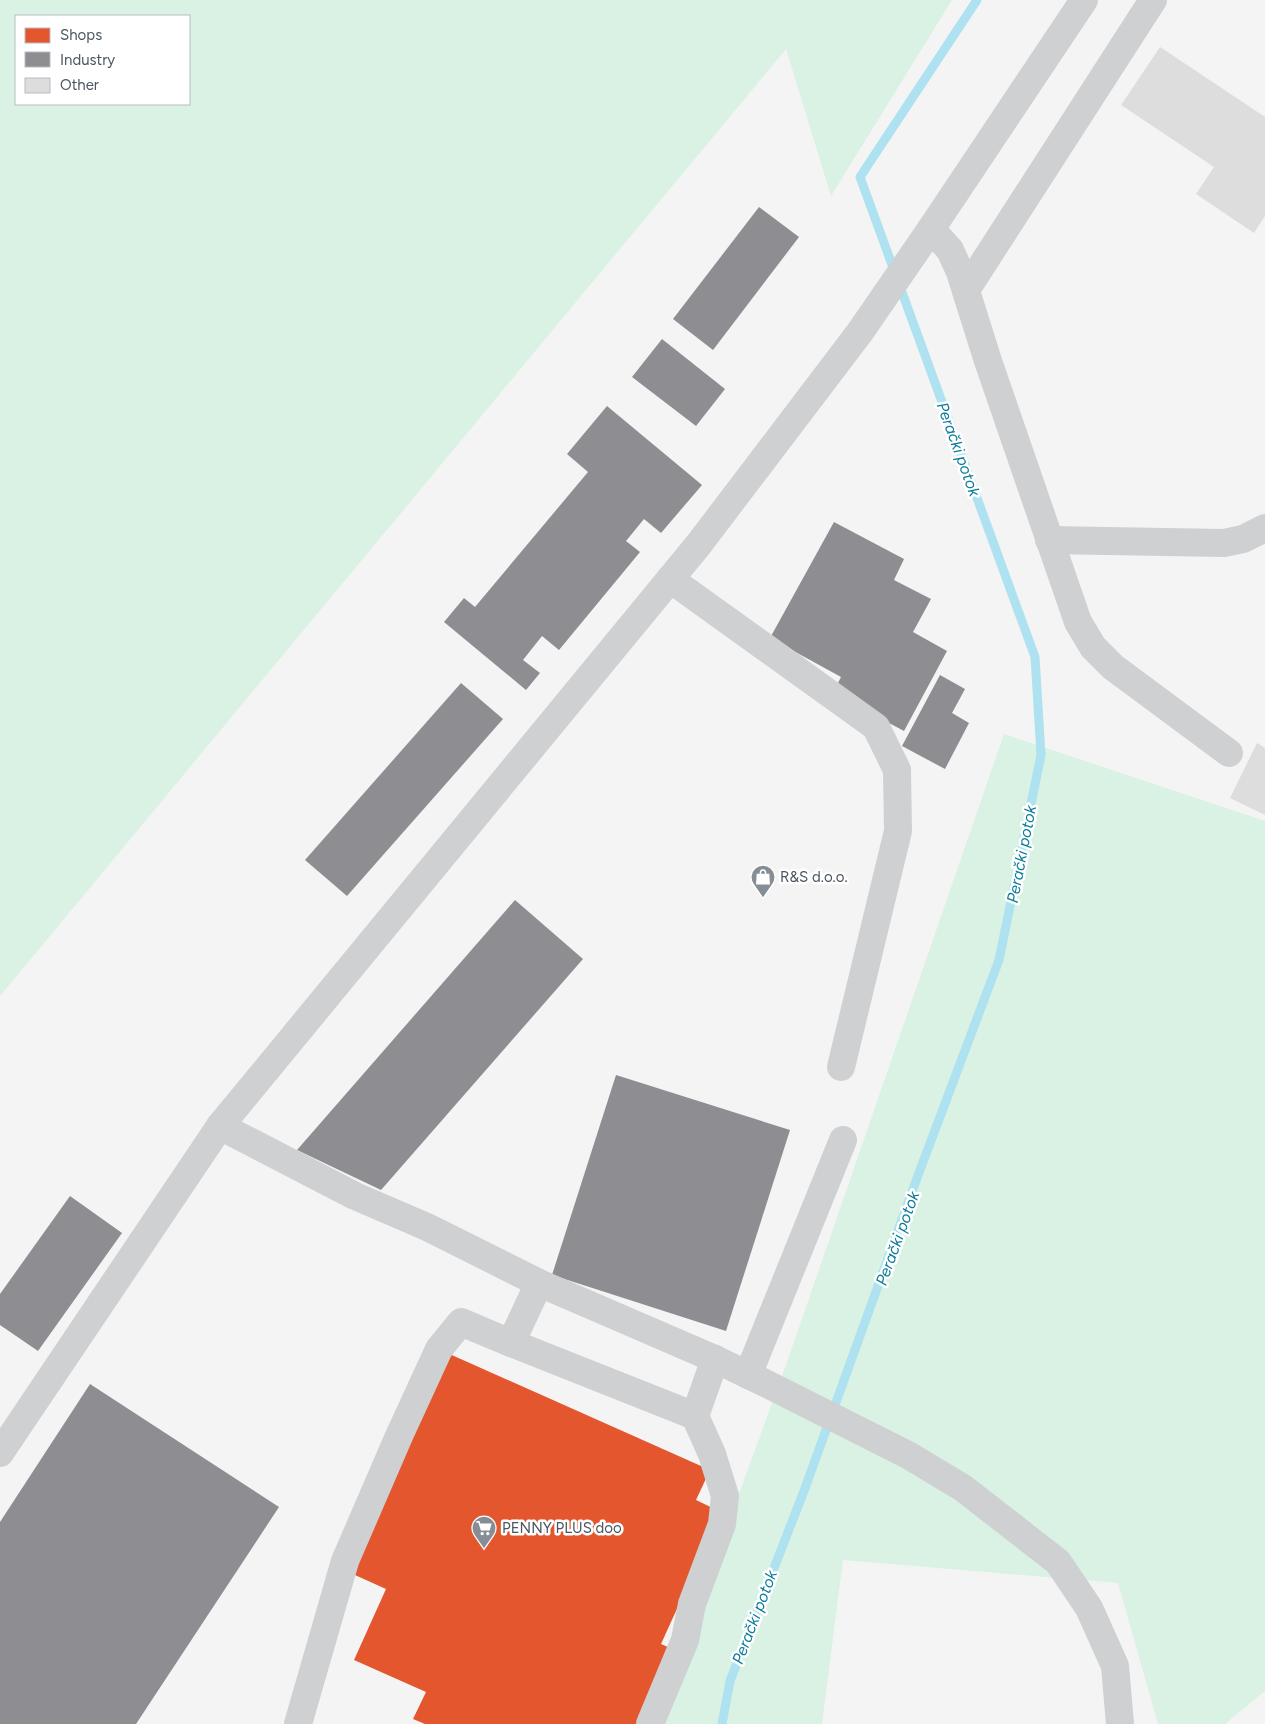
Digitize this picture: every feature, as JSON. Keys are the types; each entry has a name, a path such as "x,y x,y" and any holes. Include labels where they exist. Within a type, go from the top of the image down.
{"street":[{"path":"0,1453 220,1126 699,544 860,332 1084,0"},
{"path":"966,290 1153,0"},
{"path":"924,239 950,250 960,272 1078,622 1093,647 1113,668 1228,753"},
{"path":"1049,540 1224,543 1243,539 1265,528"},
{"path":"670,579 876,727 897,770 898,831 841,1067"},
{"path":"220,1126 355,1196 428,1227 539,1283 715,1359 908,1455 963,1488 1058,1562 1089,1608 1115,1666 1120,1724"},
{"path":"758,1380 843,1140"},
{"path":"511,1343 539,1283"},
{"path":"298,1724 345,1561 398,1436 439,1349 461,1322 695,1416"},
{"path":"650,1724 674,1668 684,1640 692,1604 722,1524 725,1496 712,1454 695,1416 715,1359"}],"green space":[{"path":"0,0 952,0 831,196 786,49 0,996"},
{"path":"1004,734 1265,821 1265,1691 1225,1724 1158,1724 1118,1583 843,1560 822,1724 655,1724 786,1365"}],"building: Shops":[{"path":"445,1352 710,1470 696,1500 721,1512 661,1644 679,1652 646,1724 425,1724 413,1719 426,1692 354,1660 386,1589 346,1571"}],"building: Industry":[{"path":"759,207 799,237 713,350 673,319"},
{"path":"662,339 725,389 696,426 632,377"},
{"path":"607,406 702,485 661,533 644,519 626,541 640,552 559,650 542,636 523,660 540,673 526,690 444,622 464,598 475,607 588,472 567,454"},
{"path":"834,522 904,559 894,580 931,599 913,632 947,651 904,731 833,693 841,677 770,638"},
{"path":"940,675 965,689 952,713 969,723 945,769 902,746"},
{"path":"461,683 503,719 347,896 305,860"},
{"path":"515,900 583,959 381,1190 297,1150"},
{"path":"616,1075 790,1130 726,1331 552,1275"},
{"path":"70,1196 122,1233 38,1351 0,1325 0,1294"},
{"path":"90,1384 279,1507 136,1724 0,1724 0,1522"}],"building: Other":[{"path":"1160,47 1265,117 1265,216 1254,233 1196,194 1214,167 1121,105"},
{"path":"1257,743 1265,748 1265,815 1230,798"}],"waterway":[{"name":"Perački potok","path":"722,1724 730,1681 804,1491 917,1178 999,960 1041,755 1035,657 860,177 977,0"}],"place":[{"name":"R&S d.o.o.","path":"763,898"},
{"name":"PENNY PLUS doo","path":"484,1549"}]}
